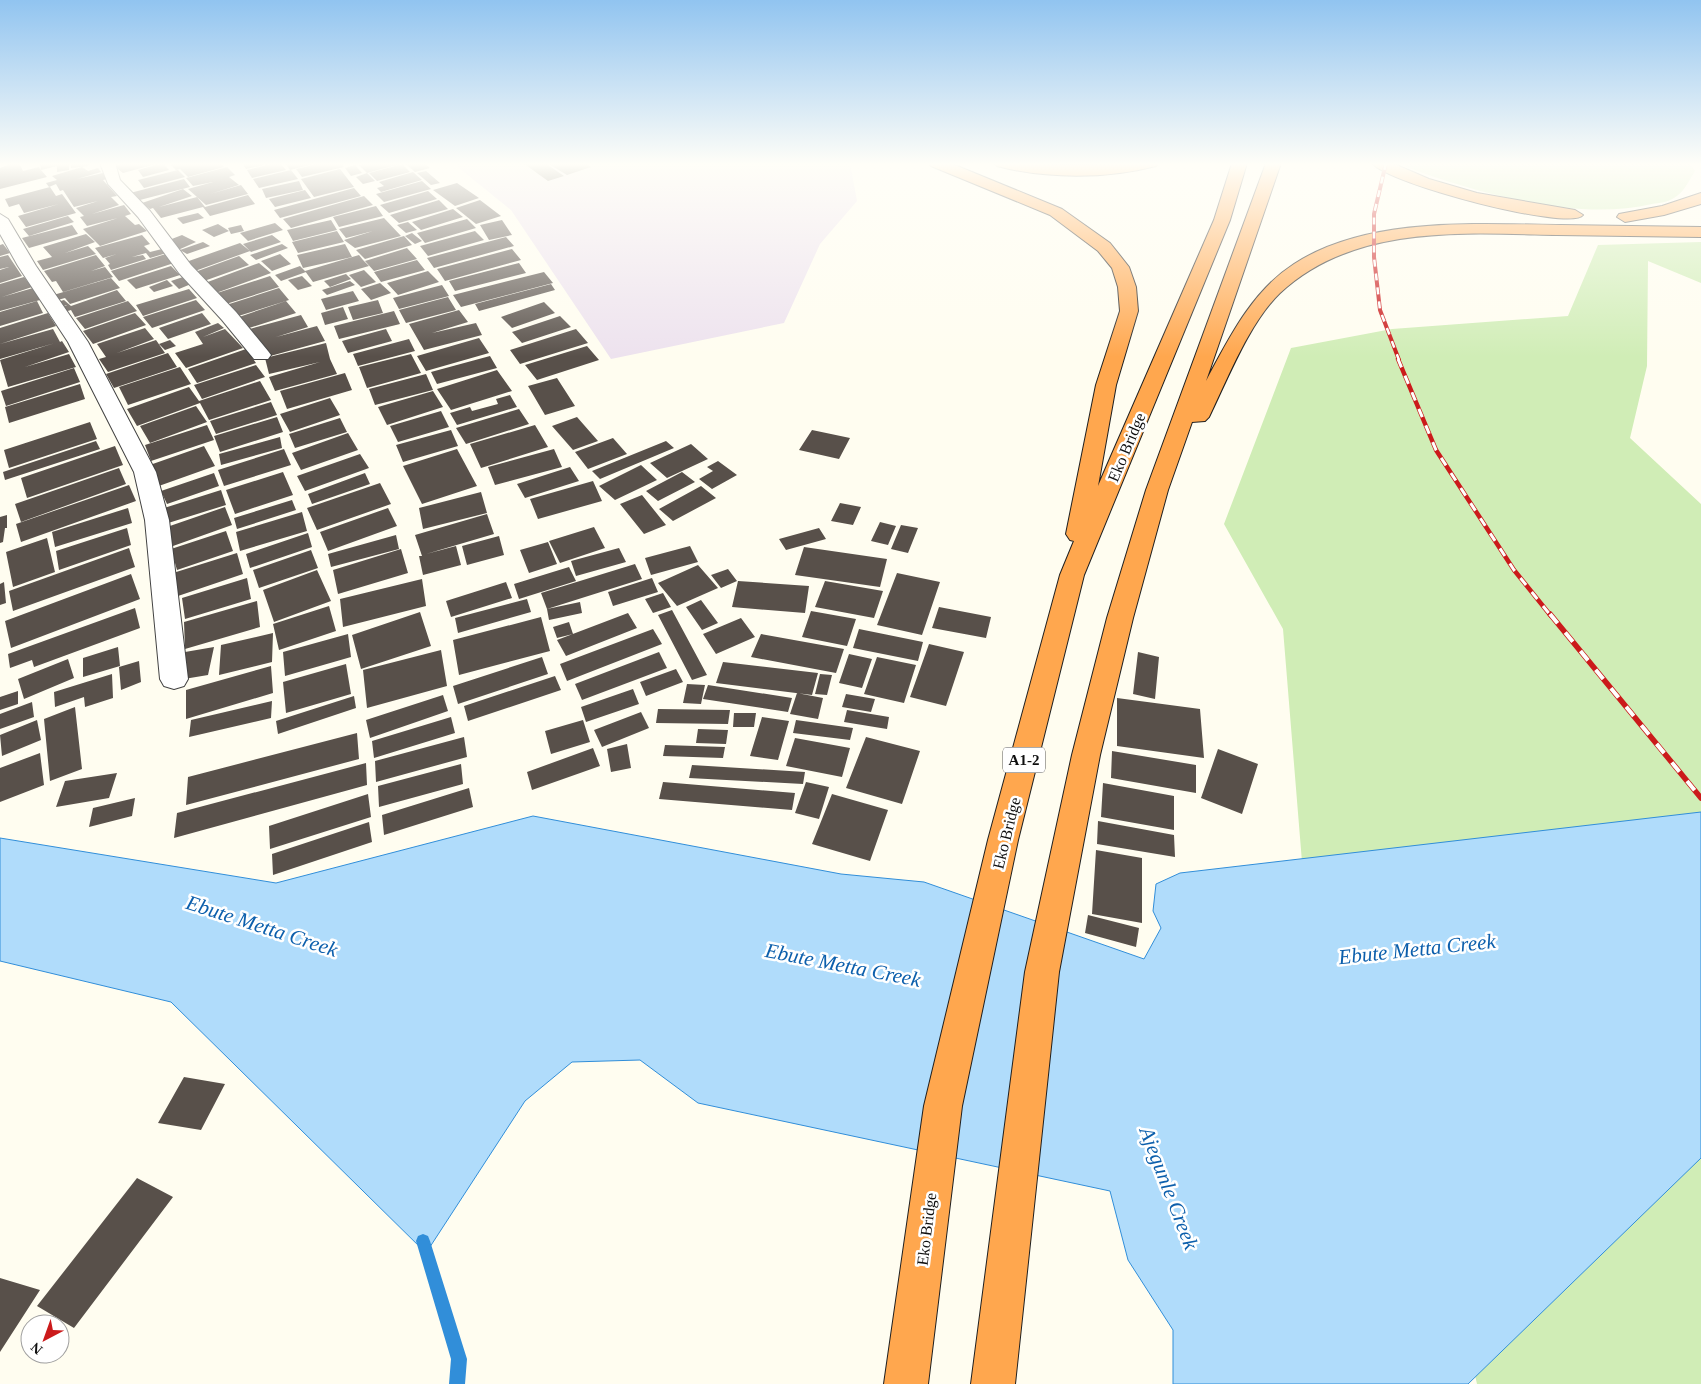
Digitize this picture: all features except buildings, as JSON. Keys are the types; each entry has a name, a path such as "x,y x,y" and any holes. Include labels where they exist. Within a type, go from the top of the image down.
{"highway":[{"path":"1072,575 1086,483 1106,386 1128,311 1127,287 1120,267 1104,247 1077,228"},
{"name":"Eko Bridge","path":"906,1384 942,1106 1003,840 1072,575 1219,228"},
{"path":"993,1384 1042,972 1086,755 1120,618 1157,490 1251,228"},
{"path":"1157,490 1252,319 1273,290 1298,270 1323,255 1356,243 1396,235 1439,231 1701,232"}],"street":[{"path":"5,228 27,266 78,342 145,472 156,520 174,679"},
{"path":"154,228 185,269 229,316 261,356"}],"shaded area":[{"path":"523,228 834,228 820,244 784,323 611,359"}],"green space":[{"path":"1701,242 1701,283 1648,261 1647,366 1630,438 1701,504 1701,836 1302,862 1283,629 1224,524 1291,348 1392,329 1568,316 1598,245"},
{"path":"1701,1061 1701,1384 1477,1384 1471,1358"}],"water":[{"path":"1701,812 1701,1158 1468,1384 1173,1384 1173,1330 1128,1260 1110,1191 698,1103 640,1060 572,1062 525,1101 426,1253 171,1002 0,961 0,838 276,883 533,816 841,874 924,882 1144,959 1161,928 1153,911 1156,884 1180,873"}],"waterway":[{"path":"423,1241 459,1359 457,1384"}],"railway":[{"path":"1374,228 1374,257 1380,310 1399,360"},
{"path":"1398,359 1436,450 1514,570 1551,616"},
{"path":"1550,614 1701,798"}],"water label":[{"name":"Ebute Metta Creek","path":"262,926"},
{"name":"Ebute Metta Creek","path":"1417,949"},
{"name":"Ebute Metta Creek","path":"843,965"},
{"name":"Ajegunle Creek","path":"1169,1188"}]}
